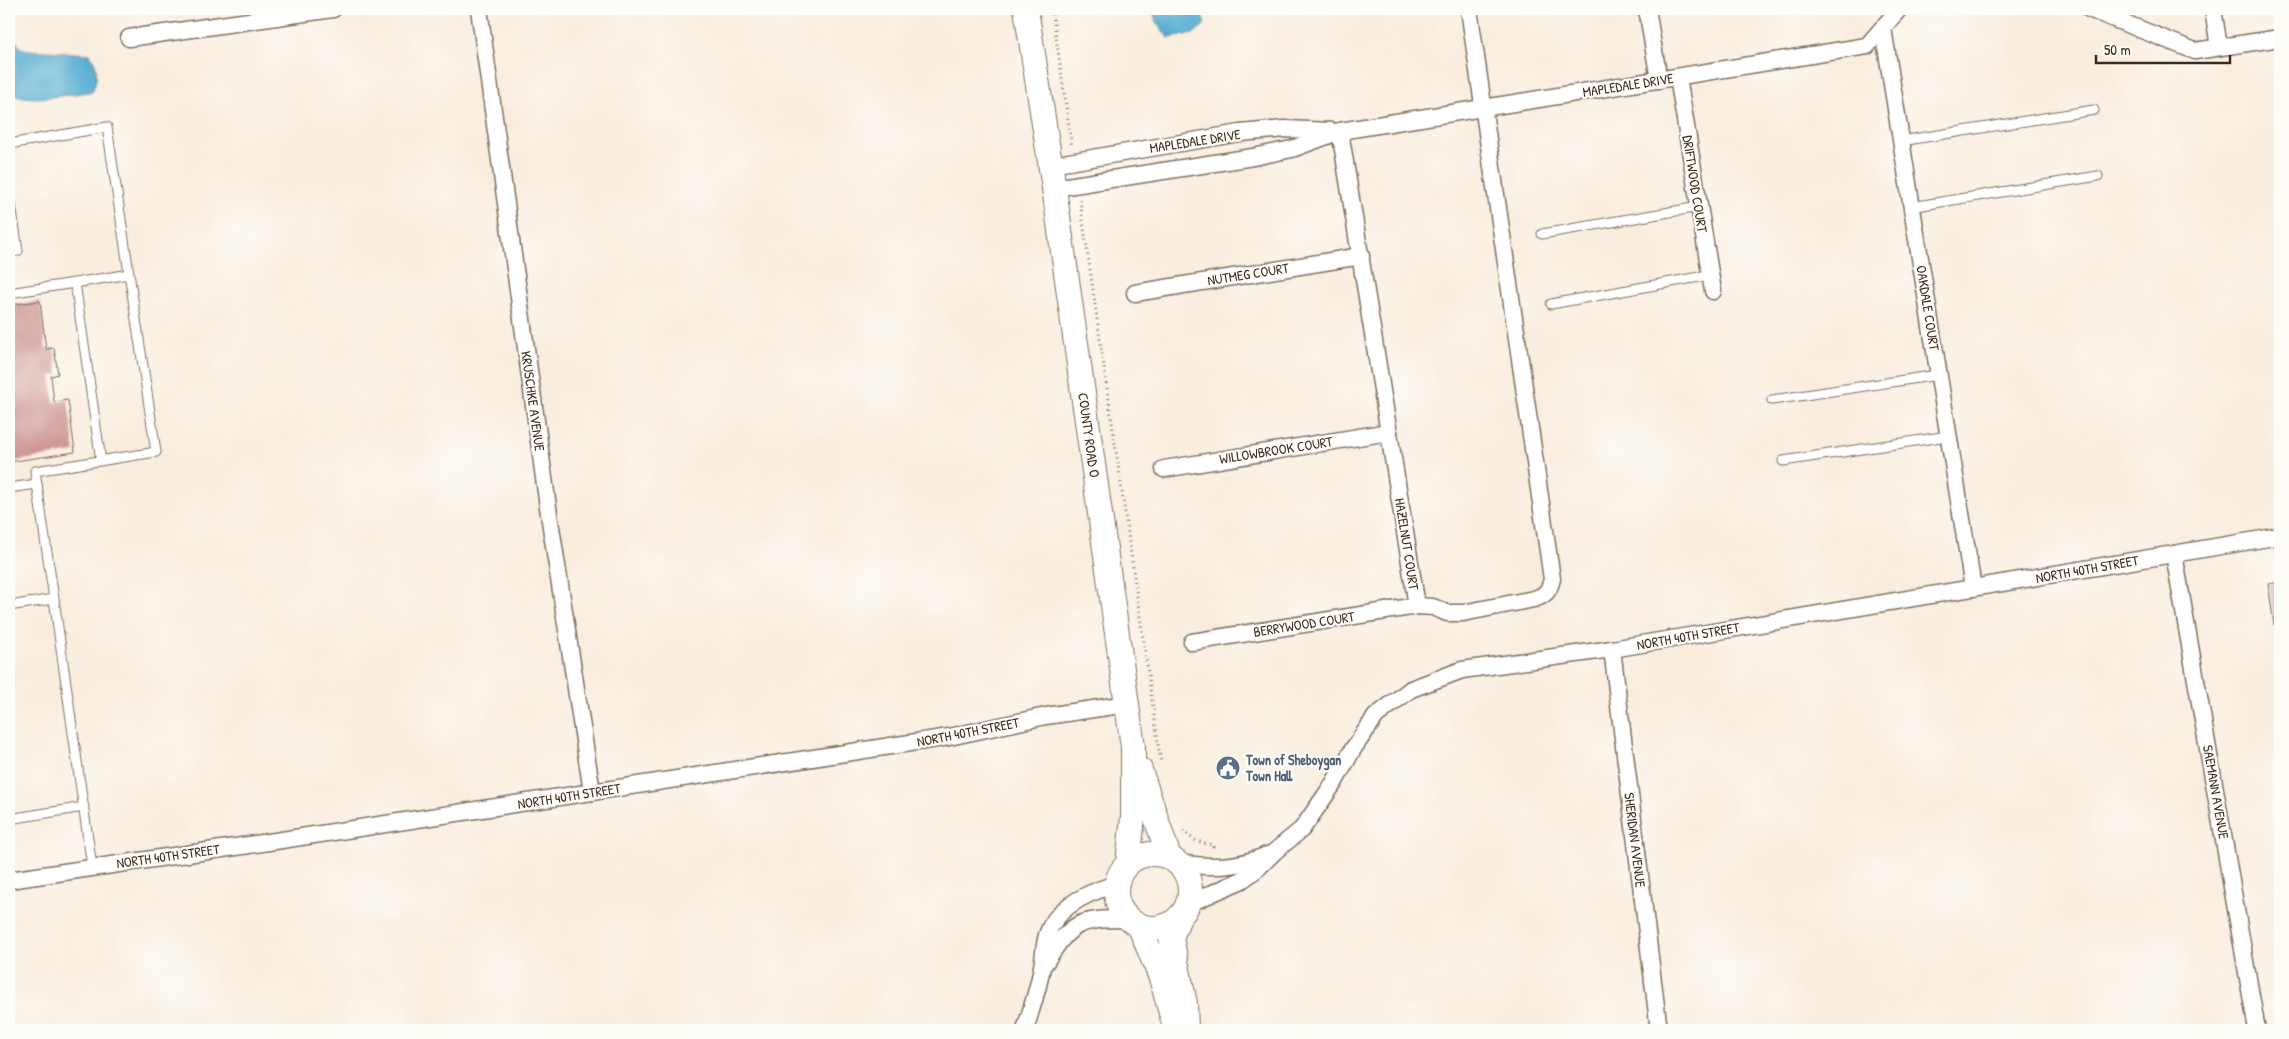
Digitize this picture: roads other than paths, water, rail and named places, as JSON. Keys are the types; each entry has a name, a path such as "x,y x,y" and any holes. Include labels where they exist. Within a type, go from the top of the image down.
{"street":[{"path":"129,38 333,9"},
{"name":"KRUSCHKE AVENUE","path":"478,9 549,514 592,792"},
{"name":"COUNTY ROAD O","path":"1026,9 1052,176 1127,704 1132,747 1133,817 1128,863"},
{"name":"HAZELNUT COURT","path":"1340,131 1417,606 1433,607 1447,613 1463,613 1534,599 1545,595 1552,579 1485,108 1469,9"},
{"path":"1647,9 1659,80"},
{"path":"2089,9 2195,51 2280,38"},
{"path":"2213,9 2219,47"},
{"name":"MAPLEDALE DRIVE","path":"1052,176 1074,161 1240,133 1285,129 1340,131 1867,46 1891,16"},
{"name":"OAKDALE COURT","path":"1891,16 1901,142 1973,588"},
{"name":"DRIFTWOOD COURT","path":"1678,77 1711,283"},
{"name":"MAPLEDALE DRIVE","path":"1052,176 1078,184 1253,157 1292,149 1340,131"},
{"name":"NUTMEG COURT","path":"1136,293 1361,256"},
{"name":"WILLOWBROOK COURT","path":"1164,468 1389,432"},
{"name":"NORTH 40TH STREET","path":"1184,911 1242,880 1302,829 1334,783 1353,749 1376,716 1411,689 1462,670 1612,649 2280,536"},
{"name":"SAEMANN AVENUE","path":"2174,554 2258,1030"},
{"name":"BERRYWOOD COURT","path":"1192,642 1417,606"},
{"name":"SHERIDAN AVENUE","path":"1612,649 1659,1030"},
{"name":"NORTH 40TH STREET","path":"9,880 949,737 1046,716 1127,704"},
{"path":"1132,747 1174,860 1185,872 1189,882 1190,894 1171,938 1185,1003 1186,1030"},
{"path":"1176,1030 1161,978 1133,922 1120,909 1116,897 1116,884 1120,872 1137,857 1147,854 1158,854 1174,860 1213,868 1253,861 1274,852"},
{"path":"1025,1030 1042,967 1047,935 1059,913 1079,899 1116,884"},
{"path":"1042,967 1060,940 1077,925 1100,918 1133,922 1149,928 1160,928 1184,911"}],"lane":[{"path":"1901,142 2094,110"},
{"path":"9,144 107,127 156,452 35,471 92,868"},
{"path":"1912,207 2098,176"},
{"path":"9,190 18,252 9,253"},
{"path":"1542,234 1699,206"},
{"path":"9,293 129,274"},
{"path":"75,283 101,461"},
{"path":"1551,304 1711,283"},
{"path":"1772,400 1938,375"},
{"path":"1783,461 1948,436"},
{"path":"9,488 37,484"},
{"path":"9,606 54,599"},
{"path":"9,819 84,808"}],"water":[{"path":"1153,9 1199,9 1205,24 1193,34 1169,38 1156,23"},
{"path":"9,32 21,48 28,50 89,54 96,67 92,92 36,98 16,95 9,90"}],"place":[{"name":"Town of Sheboygan Town Hall","path":"1228,768"}]}
